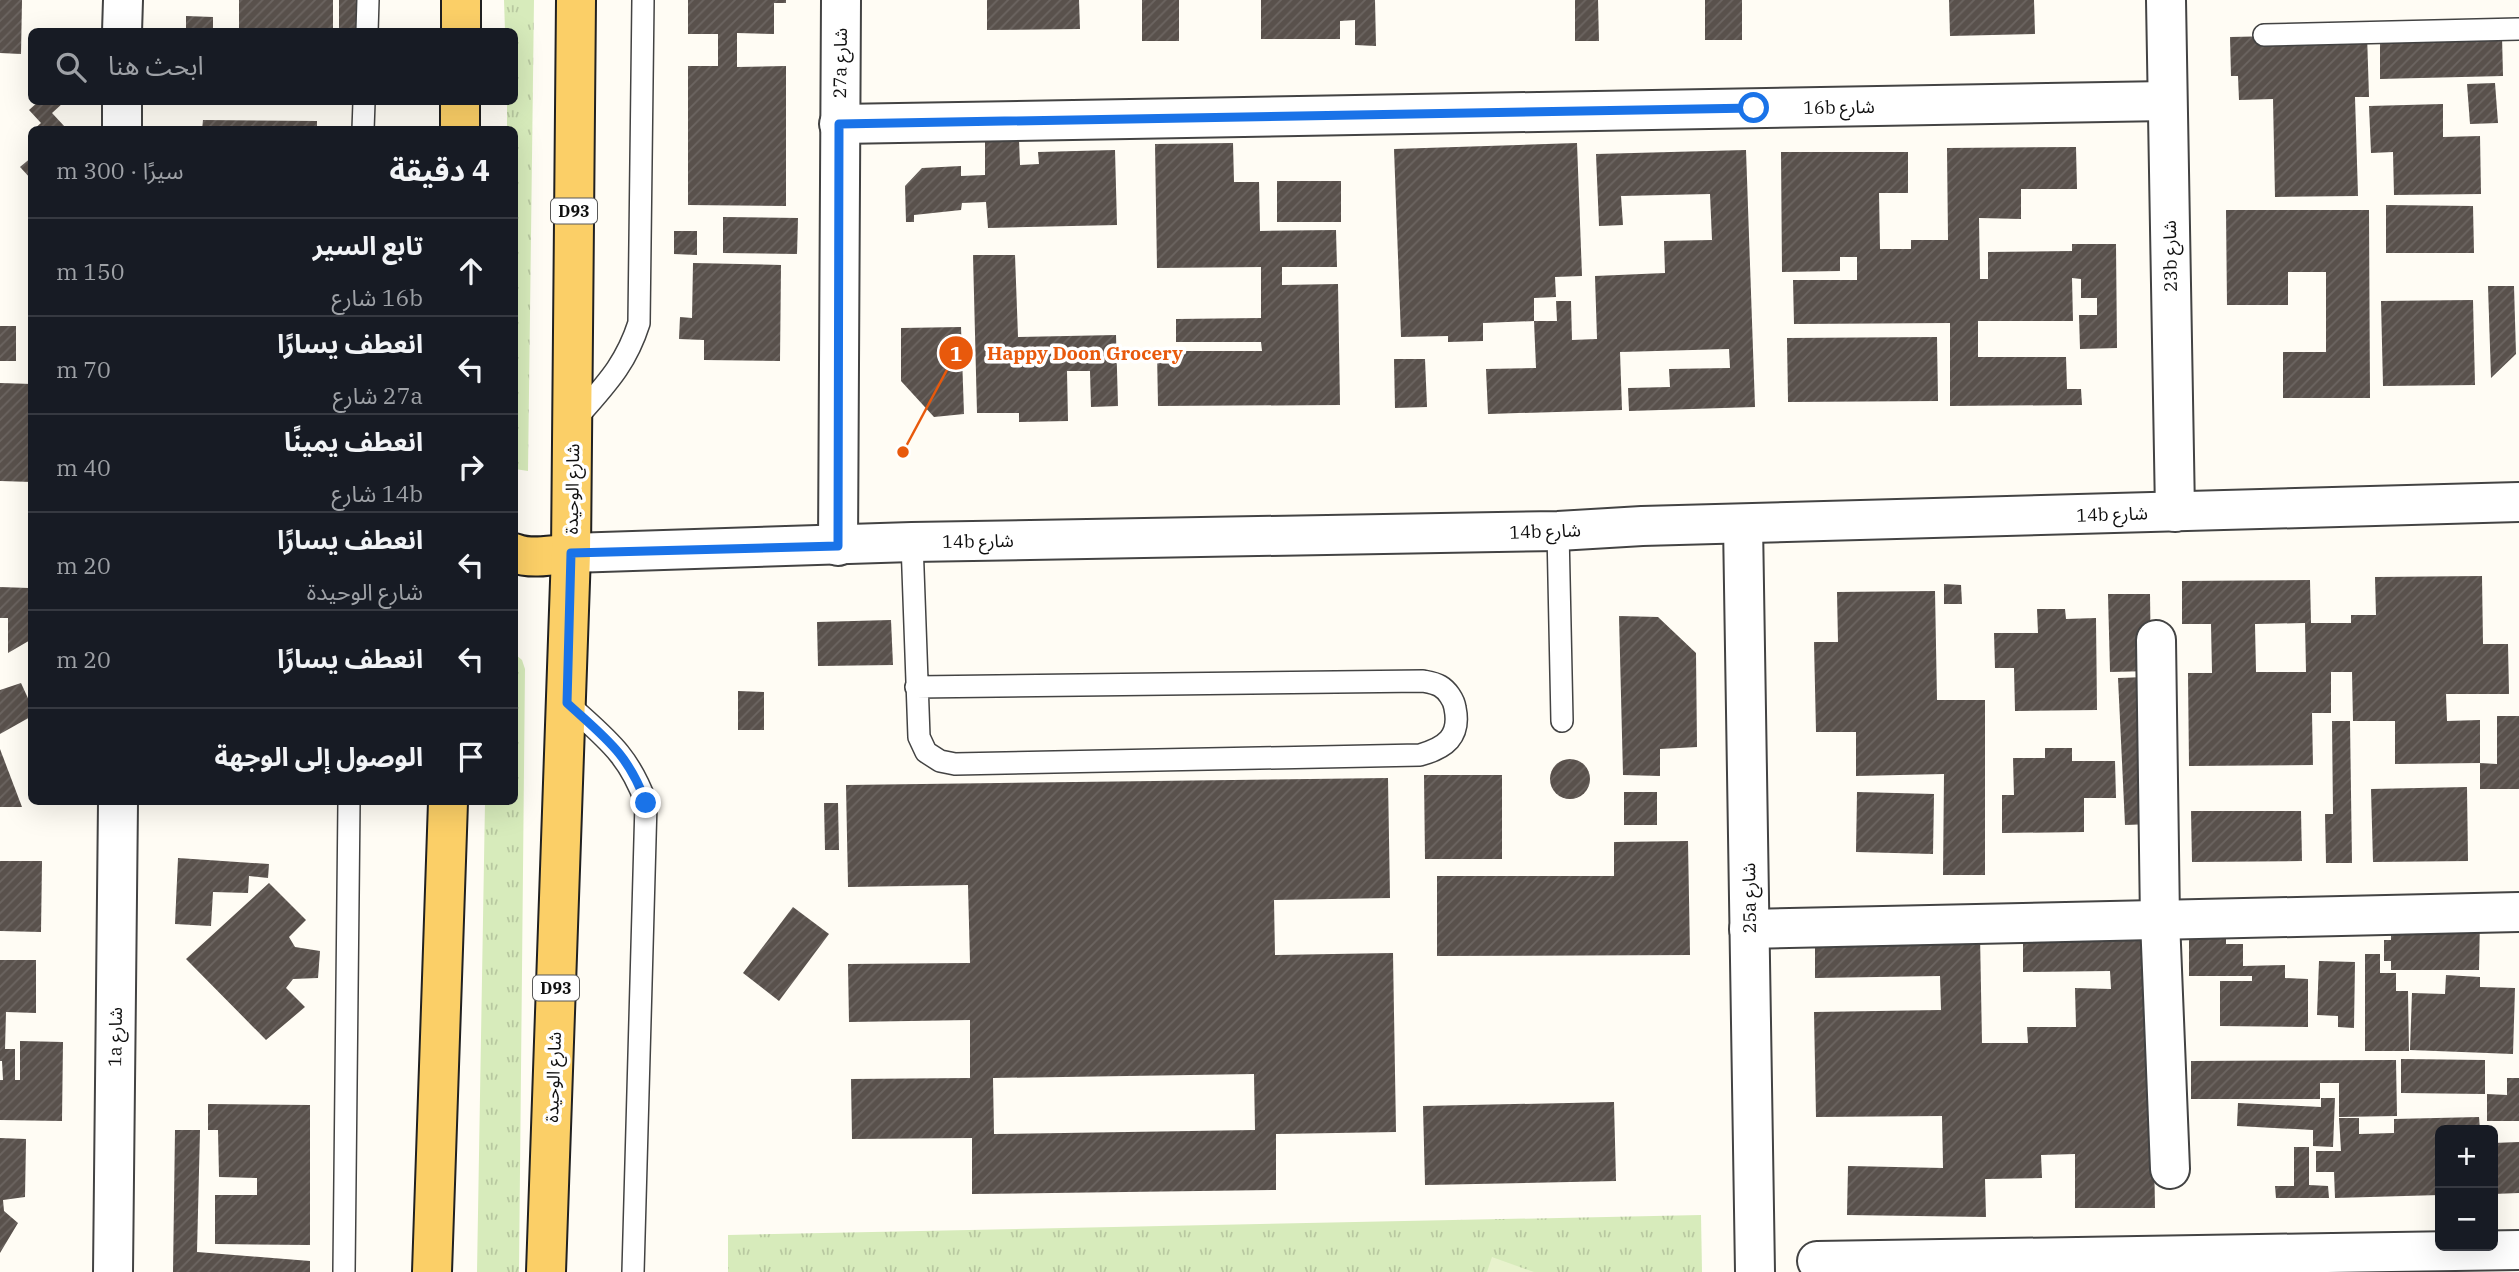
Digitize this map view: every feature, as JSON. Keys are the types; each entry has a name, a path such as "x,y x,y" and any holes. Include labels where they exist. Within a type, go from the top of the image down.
{"main road":[{"path":"461,0 461,28"},
{"name":"شارع الوحيدة","path":"546,1272 571,553 576,0"},
{"path":"460,105 460,126"},
{"path":"518,556 571,553"},
{"path":"432,1272 448,805"}],"street":[{"path":"122,0 122,28"},
{"name":"27a شارع","path":"838,546 841,0"},
{"name":"23b شارع","path":"2166,0 2175,512"},
{"name":"16b شارع","path":"839,124 2167,101"},
{"path":"122,105 122,126"},
{"name":"14b شارع","path":"571,553 912,542 1558,531 2519,502"},
{"name":"25a شارع","path":"1744,524 1755,1272"},
{"path":"2156,639 2160,920 2170,1169"},
{"name":"1a شارع","path":"113,1272 118,805"},
{"path":"1749,929 2519,912"},
{"path":"1817,1261 2519,1250"}],"lane":[{"path":"366,28 368,0"},
{"path":"572,422 617,372 631,349 639,323 643,0"},
{"path":"2264,35 2519,29"},
{"path":"363,126 364,105"},
{"path":"1558,531 1562,721"},
{"path":"912,542 916,687 919,737 926,752 940,761 955,764 1420,755 1438,750 1452,738 1457,719 1454,701 1441,687 1423,681 916,687"},
{"path":"567,703 622,755 637,778 646,803 633,1272"},
{"path":"344,1272 349,805"}],"green space":[{"path":"504,0 534,0 528,471 518,469 518,126 507,126 507,105 518,105 518,28 505,28"},
{"path":"518,657 525,669 519,1272 477,1272 485,805 518,805"},
{"path":"1701,1215 1702,1272 728,1272 728,1235"},
{"path":"1492,1257 1534,1272 1487,1272"}],"building":[{"path":"0,0 22,0 21,54 0,53"},
{"path":"239,0 333,0 333,28 239,28"},
{"path":"339,0 363,0 363,28 339,28"},
{"path":"688,0 786,0 786,3 774,3 774,34 737,33 737,67 786,66 786,206 688,205 688,66 718,66 718,34 688,34"},
{"path":"987,0 1079,0 1080,29 987,30"},
{"path":"1142,0 1179,0 1179,41 1142,41"},
{"path":"1261,0 1375,0 1376,46 1355,45 1355,20 1340,21 1340,39 1261,39"},
{"path":"1575,0 1598,0 1599,41 1575,41"},
{"path":"1705,0 1742,0 1742,40 1705,40"},
{"path":"1949,0 2034,0 2035,34 1950,36"},
{"path":"186,16 213,17 213,28 186,28"},
{"path":"2367,34 2369,97 2355,97 2358,196 2275,197 2273,99 2239,100 2238,76 2231,76 2230,37"},
{"path":"2502,36 2503,76 2380,79 2380,38"},
{"path":"2495,83 2498,123 2470,124 2467,84"},
{"path":"2443,104 2443,137 2480,136 2481,194 2394,195 2393,152 2371,153 2369,106"},
{"path":"35,105 61,105 52,113 64,126 38,126 41,123 29,110"},
{"path":"203,120 317,121 317,126 202,126"},
{"path":"1019,140 1020,165 1039,164 1038,152 1115,150 1117,225 988,228 986,202 962,203 961,210 914,215 914,222 906,222 905,186 922,168 961,166 961,176 985,175 985,141"},
{"path":"1233,143 1234,182 1259,182 1260,231 1336,230 1337,267 1282,267 1282,285 1338,284 1340,405 1158,406 1157,351 1262,351 1261,342 1176,342 1176,319 1261,318 1261,267 1157,268 1155,144"},
{"path":"1577,143 1582,276 1555,277 1556,297 1534,298 1534,321 1483,323 1483,341 1448,342 1448,336 1401,337 1394,149"},
{"path":"2076,147 2077,189 2021,189 2021,219 1979,218 1980,279 1988,279 1988,252 2072,251 2072,244 2116,244 2117,348 2080,349 2079,315 2097,315 2097,298 2081,298 2081,279 2072,278 2073,321 1978,321 1978,357 2066,357 2067,389 2081,389 2082,405 1950,406 1950,323 1794,324 1793,280 1857,280 1857,257 1840,257 1840,271 1782,272 1781,152 1908,152 1908,193 1879,193 1880,249 1911,249 1911,240 1948,240 1947,148"},
{"path":"1746,150 1755,407 1629,411 1628,388 1670,387 1669,369 1730,368 1729,349 1620,352 1622,410 1488,414 1486,369 1536,368 1534,321 1557,321 1556,301 1571,301 1572,340 1597,339 1595,276 1665,273 1664,241 1712,240 1710,194 1621,196 1623,225 1599,226 1596,154"},
{"path":"28,160 28,176 20,167"},
{"path":"1277,181 1341,181 1341,222 1277,222"},
{"path":"2386,205 2473,206 2474,253 2386,253"},
{"path":"2226,210 2369,210 2370,398 2283,398 2283,352 2326,352 2326,272 2288,272 2288,305 2227,305"},
{"path":"723,217 798,218 797,254 723,253"},
{"path":"674,231 697,231 697,255 674,254"},
{"path":"973,255 1015,255 1018,337 1116,335 1118,406 1091,407 1090,371 1067,371 1068,421 1019,422 1019,413 977,413"},
{"path":"693,263 781,265 780,361 704,360 704,340 679,339 680,317 692,318"},
{"path":"2488,286 2514,286 2516,354 2491,378"},
{"path":"2473,300 2475,385 2383,386 2381,301"},
{"path":"0,326 16,326 16,361 0,361"},
{"path":"961,327 964,414 934,417 901,381 901,328"},
{"path":"1937,337 1938,401 1788,402 1787,338"},
{"path":"1394,359 1425,359 1427,407 1395,408"},
{"path":"0,383 28,384 28,482 0,481"},
{"path":"2482,576 2483,644 2508,644 2509,694 2446,694 2447,721 2480,720 2480,763 2395,764 2395,721 2353,721 2352,672 2331,672 2331,713 2312,713 2313,765 2189,766 2188,673 2212,673 2211,624 2182,624 2182,581 2310,580 2311,623 2351,623 2351,615 2376,615 2375,577","holes":["2305,623 2306,672 2256,672 2255,624"]},
{"path":"1944,584 1961,585 1962,604 1944,604"},
{"path":"0,587 28,588 28,641 8,653 8,618 0,618"},
{"path":"1935,591 1937,700 1985,700 1985,875 1943,875 1944,774 1856,776 1856,732 1816,732 1814,642 1838,642 1837,592"},
{"path":"2108,594 2150,594 2151,671 2110,672"},
{"path":"2037,609 2065,609 2066,619 2096,618 2097,710 2015,711 2014,668 1995,668 1994,633 2038,633"},
{"path":"1619,616 1658,617 1696,653 1697,747 1660,749 1660,776 1623,775"},
{"path":"891,620 893,665 818,666 817,622"},
{"path":"2146,677 2153,824 2125,825 2118,678"},
{"path":"21,683 28,698 28,718 0,734 0,690"},
{"path":"738,691 764,692 764,730 738,730"},
{"path":"2497,716 2519,716 2519,789 2480,789 2480,763 2497,764"},
{"path":"2332,721 2350,721 2352,863 2326,863 2325,814 2333,814"},
{"path":"2045,748 2072,748 2072,761 2115,761 2116,798 2084,798 2084,832 2002,833 2002,795 2014,795 2013,758 2045,758"},
{"path":"0,749 22,807 0,807"},
{"path":"1570,759 1584,765 1590,779 1584,793 1570,799 1556,793 1550,779 1556,765"},
{"path":"1424,775 1502,775 1502,859 1425,859"},
{"path":"1388,778 1390,898 1274,900 1275,955 1393,953 1396,1132 1276,1134 1276,1190 972,1194 972,1138 852,1139 851,1079 970,1078 970,1020 849,1022 848,964 970,963 968,885 848,887 846,785","holes":["1254,1074 1255,1130 994,1134 993,1078"]},
{"path":"2467,787 2468,861 2373,862 2371,789"},
{"path":"1624,792 1657,792 1657,825 1624,825"},
{"path":"1857,792 1934,794 1933,854 1856,852"},
{"path":"824,803 838,803 839,850 825,850"},
{"path":"2191,811 2301,811 2302,861 2192,862"},
{"path":"1688,841 1690,955 1437,956 1437,876 1614,876 1614,842"},
{"path":"178,858 269,864 268,878 249,876 248,893 213,892 211,926 175,924"},
{"path":"0,861 42,861 41,932 0,931"},
{"path":"269,883 306,920 289,937 295,947 320,951 318,978 293,979 286,988 305,1007 266,1040 186,959"},
{"path":"793,907 829,934 779,1001 743,973"},
{"path":"2391,918 2480,918 2479,970 2391,970 2391,961 2384,961 2384,940 2391,940"},
{"path":"2189,920 2226,920 2226,944 2243,944 2243,966 2285,965 2285,978 2308,979 2308,1027 2220,1026 2220,981 2252,981 2252,976 2189,976"},
{"path":"2150,929 2155,1208 2075,1208 2075,1154 2041,1155 2042,1178 1985,1179 1986,1217 1847,1215 1848,1166 1943,1168 1942,1116 1816,1117 1814,1012 1941,1010 1940,976 1815,978 1815,936 1980,935 1982,1043 2028,1043 2027,1027 2076,1027 2075,988 2111,989 2110,971 2023,972 2023,931"},
{"path":"2365,954 2380,954 2380,973 2396,973 2396,991 2408,991 2409,1051 2365,1051"},
{"path":"0,960 36,960 36,1013 6,1012 5,1049 15,1049 15,1080 20,1080 20,1041 63,1042 62,1121 0,1120 0,1080 3,1080 0,1061"},
{"path":"2319,961 2355,962 2354,1028 2338,1027 2338,1016 2317,1015"},
{"path":"2446,975 2480,977 2480,987 2515,988 2513,1054 2410,1050 2412,993 2445,994"},
{"path":"2401,1059 2485,1060 2485,1094 2401,1093"},
{"path":"2396,1060 2397,1116 2339,1117 2339,1083 2320,1083 2320,1099 2191,1099 2191,1061"},
{"path":"2507,1078 2519,1078 2519,1121 2487,1121 2487,1094 2507,1095"},
{"path":"2321,1098 2335,1098 2333,1147 2313,1146 2313,1130 2237,1126 2238,1103 2321,1107"},
{"path":"1614,1102 1616,1181 1425,1185 1423,1106"},
{"path":"208,1104 310,1105 310,1245 215,1244 215,1195 257,1195 257,1178 219,1177 218,1130 208,1130"},
{"path":"2479,1117 2480,1125 2435,1125 2435,1195 2335,1198 2334,1172 2316,1172 2316,1151 2341,1151 2339,1118 2359,1118 2359,1134 2394,1133 2394,1119"},
{"path":"175,1130 200,1130 197,1252 310,1261 310,1272 173,1272"},
{"path":"0,1138 26,1139 25,1197 3,1200 4,1211 18,1223 0,1253"},
{"path":"2519,1142 2519,1193 2498,1194 2498,1143"},
{"path":"2294,1147 2309,1147 2309,1185 2328,1186 2329,1198 2276,1198 2275,1186 2294,1186"}],"place":[{"name":"Happy Doon Grocery","path":"903,452"}],"route":[{"path":"646,803 637,778 622,755 567,703 571,553 838,546 839,124 1754,108"}]}
